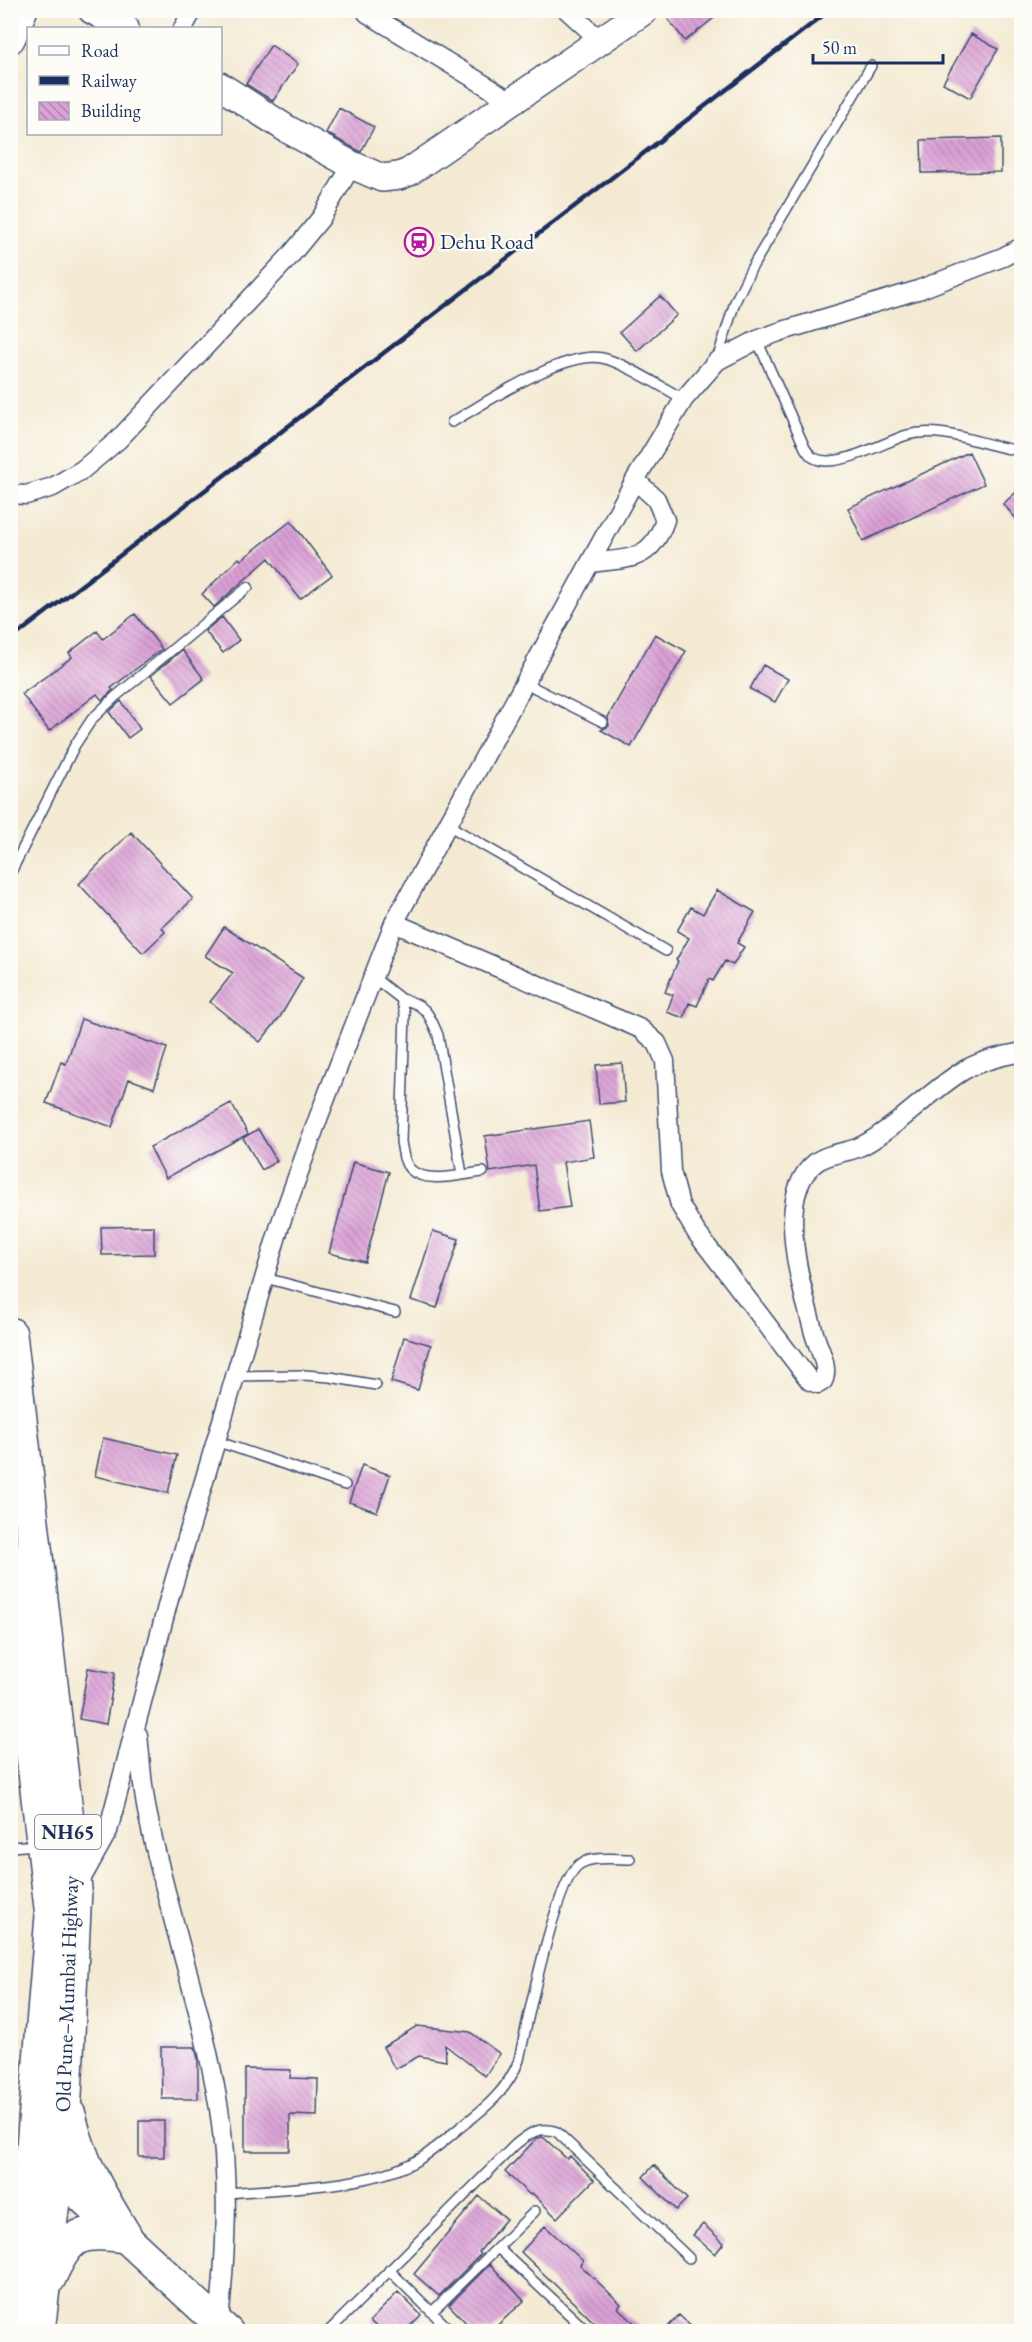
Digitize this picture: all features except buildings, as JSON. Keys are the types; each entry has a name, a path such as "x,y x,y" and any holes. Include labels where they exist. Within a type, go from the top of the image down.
{"highway":[{"name":"Old Pune–Mumbai Highway","path":"10,1334 75,1890 65,2096 44,2171 11,2331"},
{"name":"Old Pune–Mumbai Highway","path":"10,1560 52,1916 44,2171 44,2288 38,2331"},
{"path":"65,2096 74,2138 84,2164 98,2193 125,2235"},
{"path":"44,2288 64,2247 77,2237 91,2232 125,2235"}],"main road":[{"path":"10,38 22,10"},
{"path":"44,2171 74,2190 224,2327"}],"street":[{"path":"92,10 123,27"},
{"path":"184,27 193,10"},
{"path":"567,10 600,40"},
{"path":"222,87 287,129 352,165 382,178 399,176 409,172 645,10"},
{"path":"367,13 511,101"},
{"path":"10,494 26,495 53,487 82,470 118,440 290,256 321,218 352,165"},
{"path":"52,1916 75,1890 108,1831 169,1599 281,1222 394,923 635,480 684,399 717,361 757,340 918,290 1003,257 1022,247"},
{"path":"590,563 627,559 645,553 659,537 665,520 656,499 635,480"},
{"path":"394,923 641,1029 657,1043 665,1061 671,1171 680,1205 696,1232 750,1305 810,1381 818,1384 826,1375 825,1368 814,1334 794,1235 793,1204 802,1176 816,1161 858,1147 886,1131 962,1071 995,1058 1022,1052"},
{"path":"136,1724 147,1815 187,1964 219,2110 227,2193 224,2327"}],"lane":[{"path":"717,361 735,302 751,269 871,66"},
{"path":"757,340 805,448 813,458 825,461 840,460 909,434 936,433 1022,451"},
{"path":"452,422 556,365 578,359 602,358 684,399"},
{"path":"10,874 75,745 92,719 115,697 248,587"},
{"path":"525,683 603,722"},
{"path":"448,825 666,951"},
{"path":"373,977 401,999 415,1002 424,1008 431,1017 438,1035 462,1174"},
{"path":"401,999 405,1013 401,1142 404,1159 409,1168 421,1176 483,1172"},
{"path":"265,1278 395,1312"},
{"path":"236,1376 313,1376 376,1385"},
{"path":"216,1441 345,1485"},
{"path":"10,1847 43,1844"},
{"path":"227,2193 356,2181 389,2173 416,2161 479,2113 500,2093 514,2073 561,1894 571,1874 578,1864 589,1861 630,1859"},
{"path":"328,2331 516,2144 533,2131 545,2128 557,2132 689,2258"},
{"path":"432,2312 535,2211"},
{"path":"498,2248 588,2331"},
{"path":"389,2271 452,2331"}],"railway":[{"path":"10,640 830,10"}],"place":[{"name":"Dehu Road","path":"419,242"}]}
